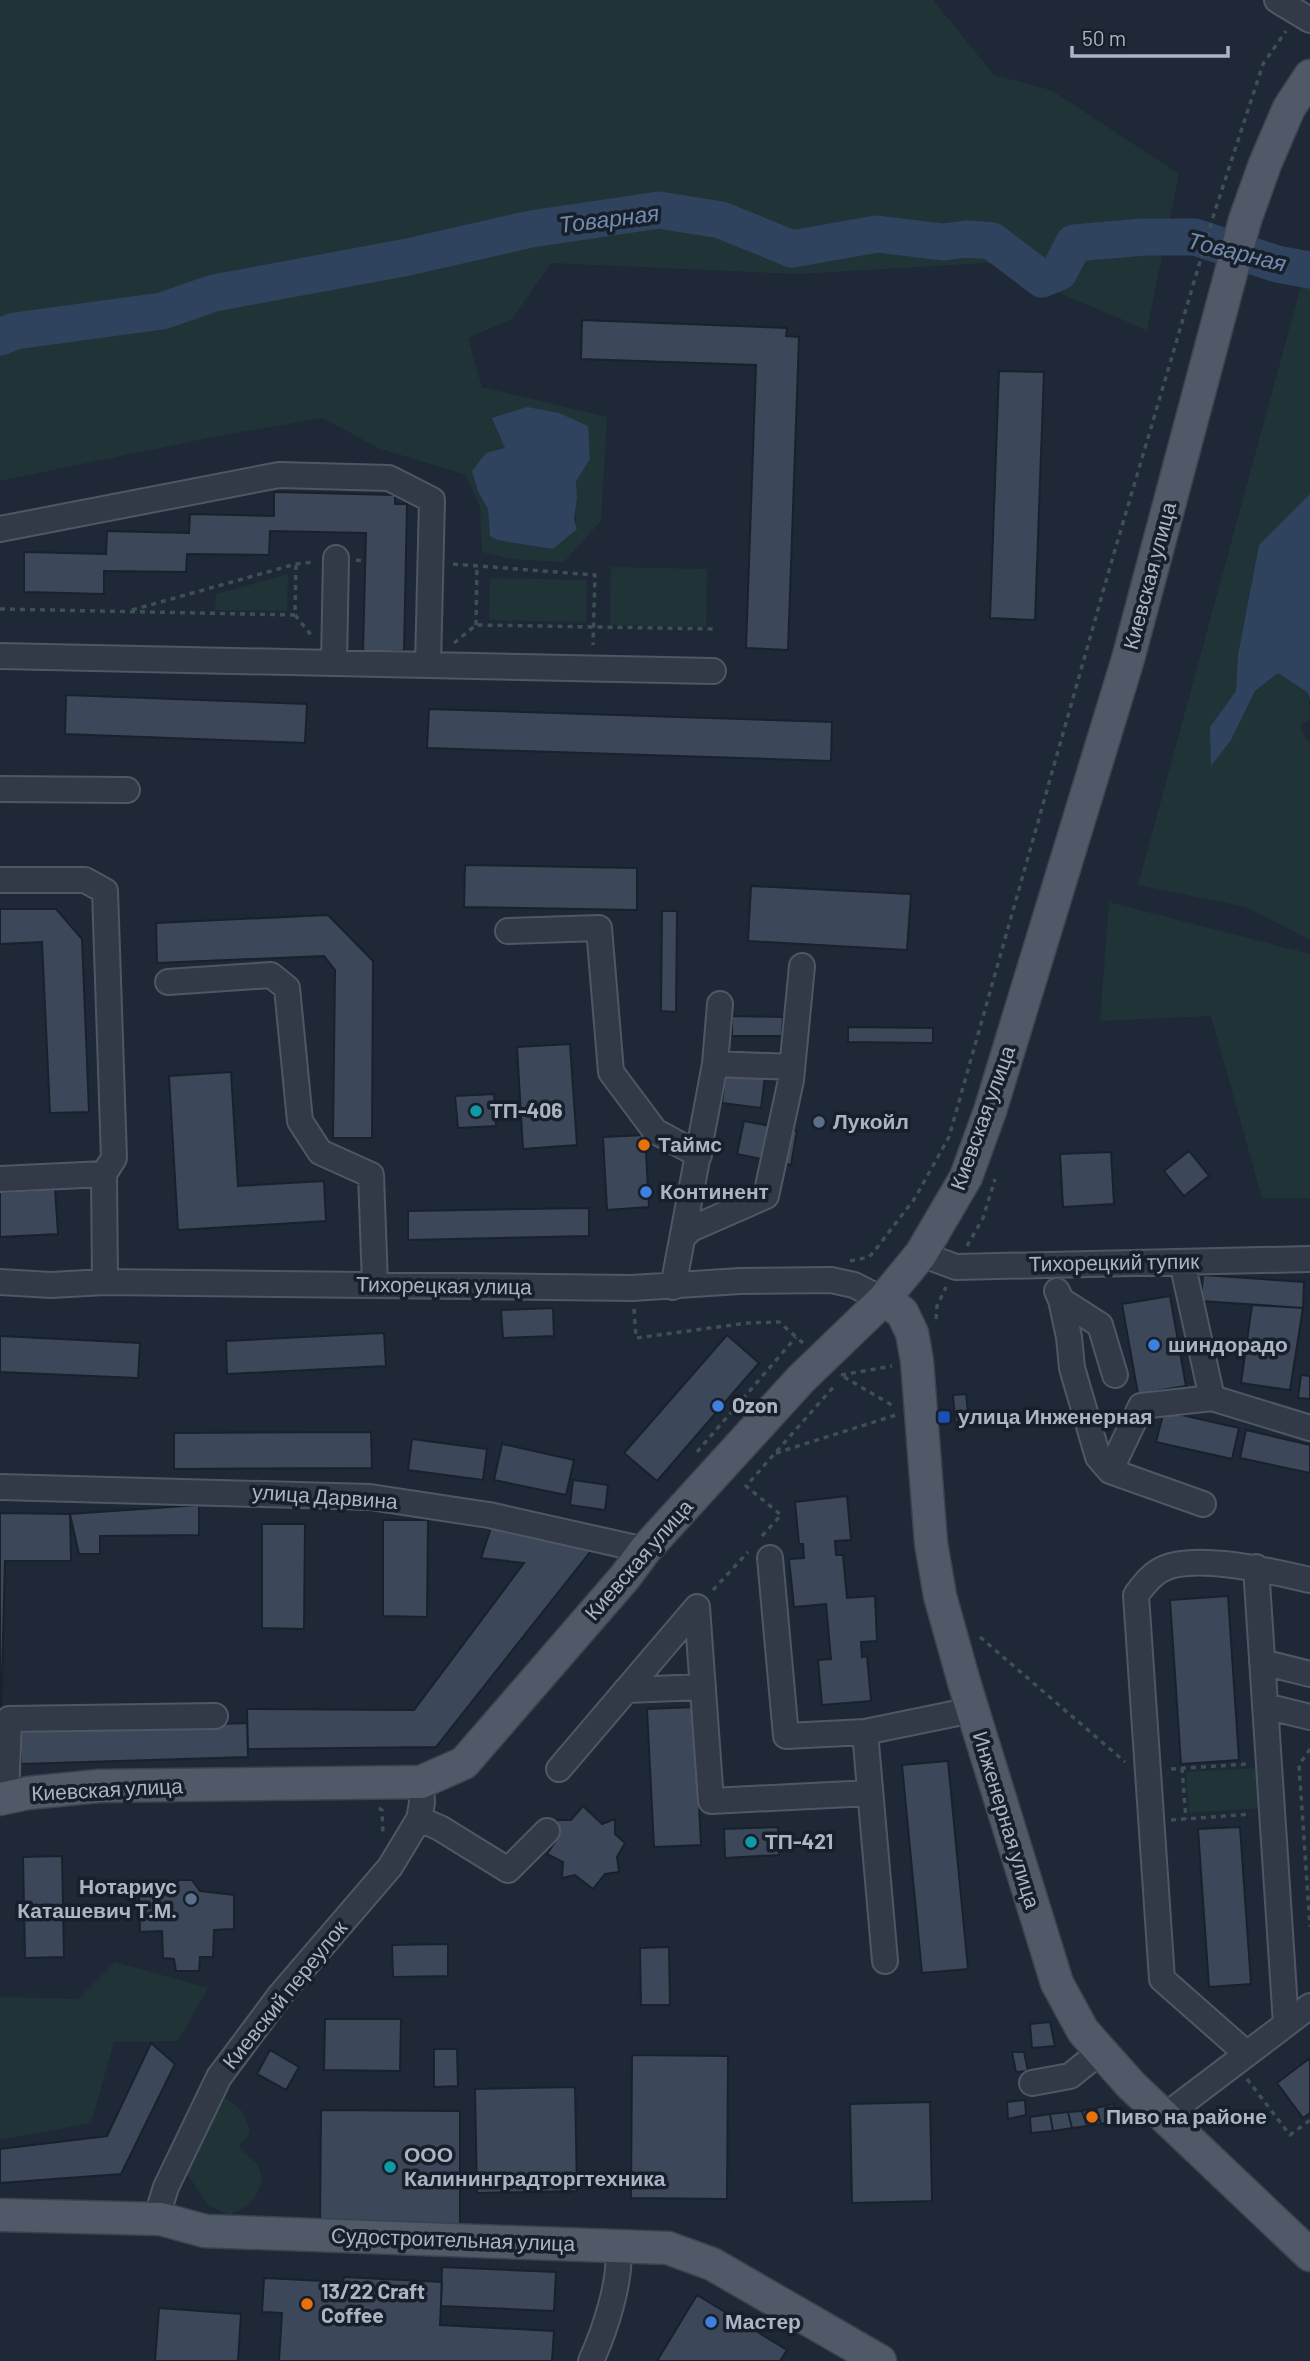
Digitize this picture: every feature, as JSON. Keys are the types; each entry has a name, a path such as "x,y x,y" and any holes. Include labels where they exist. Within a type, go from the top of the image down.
{"main road":[{"name":"Киевская улица","path":"3,1798 99,1786 421,1782 464,1763 625,1577 645,1550 838,1367 883,1300 921,1254 966,1177 990,1111 1128,659 1245,220 1289,108 1310,76"},
{"name":"Инженерная улица","path":"883,1300 902,1312 912,1333 933,1556 940,1596 972,1710 1057,1983 1083,2031 1131,2085 1310,2255"},
{"name":"Судостроительная улица","path":"0,2215 160,2219 205,2231 668,2248 712,2264 880,2361"}],"street":[{"path":"0,529 279,475 389,478 432,500 428,665"},
{"path":"334,663 336,558"},
{"path":"0,656 713,671"},
{"path":"0,789 127,790"},
{"path":"0,880 85,880 105,891 114,1158 104,1174 105,1282"},
{"path":"508,931 599,928 611,1072 655,1131 699,1155"},
{"path":"684,1236 691,1229 766,1196 792,1068 802,966"},
{"path":"168,982 271,975 287,988 300,1121 320,1152 371,1175 375,1284"},
{"path":"673,1287 715,1063 720,1003"},
{"path":"715,1063 792,1068"},
{"path":"0,1179 104,1174"},
{"name":"Тихорецкий тупик","path":"921,1254 956,1267 1310,1258"},
{"path":"1182,1262 1212,1398"},
{"path":"1046,1265 1061,1300 1072,1368 1098,1457 1110,1471 1203,1504"},
{"name":"Тихорецкая улица","path":"0,1282 632,1288 740,1281 831,1280 845,1282 883,1300"},
{"path":"1061,1300 1100,1325 1115,1375"},
{"path":"1110,1471 1141,1406 1212,1398 1310,1427"},
{"name":"улица Дарвина","path":"0,1488 370,1497 489,1515 645,1550"},
{"path":"762,1547 786,1736 865,1732 972,1710"},
{"path":"1241,2058 1162,1979 1136,1595 1159,1571 1174,1565 1214,1563 1256,1567 1310,1580"},
{"path":"1256,1567 1286,2024"},
{"path":"697,1607 711,1801 870,1793"},
{"path":"559,1769 697,1607"},
{"path":"1262,1662 1310,1674"},
{"path":"626,1690 703,1687"},
{"path":"1265,1706 1310,1717"},
{"path":"3,1798 9,1719 215,1716"},
{"path":"865,1732 885,1961"},
{"name":"Киевский переулок","path":"160,2219 166,2187 219,2077 281,1994 390,1867 419,1819 422,1803 421,1782"},
{"path":"419,1819 440,1828 508,1870 547,1831"},
{"path":"1165,2116 1310,2006"},
{"path":"1032,2083 1070,2076 1101,2051"},
{"path":"591,2361 601,2338 619,2267 618,2246"}],"path":[{"path":"839,1263 869,1256 876,1249 915,1198 949,1137 1112,560 1214,214 1263,64 1295,11"},
{"path":"126,612 296,565 336,558 365,561"},
{"path":"0,609 295,615 296,565"},
{"path":"593,668 594,627 595,575 477,565 476,625 594,627 715,629"},
{"path":"934,1330 937,1306 983,1218 999,1167"},
{"path":"632,1288 636,1338 747,1323 779,1322 796,1337 904,1412 775,1453"},
{"path":"693,1458 796,1337"},
{"path":"838,1367 901,1364"},
{"path":"697,1607 762,1547 781,1515 746,1486 775,1453 838,1367"},
{"path":"978,1635 1125,1762 1182,1768 1269,1763"},
{"path":"1310,1749 1299,1765 1310,1927"},
{"path":"1182,1768 1186,1819"},
{"path":"372,1805 382,1810 383,1820 380,1848 374,1856 390,1867"},
{"path":"1152,1821 1302,1811"},
{"path":"1304,1838 1310,1839"},
{"path":"1241,2058 1290,2135 1310,2120"}],"green space":[{"path":"0,0 933,0 994,75 1051,90 1179,174 1147,330 988,263 797,274 551,263 512,319 468,338 482,387 607,417 601,521 564,562 511,559 482,552 480,507 466,475 378,448 323,418 213,437 0,481","holes":["493,418 590,459 576,483 577,529 553,549 490,536 488,509 506,448"]},
{"path":"1310,264 1310,494 1259,545 1238,655 1236,691 1210,727 1231,740 1255,691 1278,673 1308,693 1310,720 1300,725 1306,740 1310,742 1310,940 1246,907 1138,885 1305,271"},
{"path":"611,567 707,569 706,627 610,625"},
{"path":"288,574 287,611 215,610 216,594"},
{"path":"490,578 587,580 586,622 489,620"},
{"path":"1109,902 1310,954 1310,1198 1262,1198 1211,1016 1100,1021"},
{"path":"1259,1768 1262,1808 1189,1813 1186,1772"},
{"path":"115,1962 208,1988 178,2041 114,2042 91,2123 0,2140 0,1997 78,1999"},
{"path":"225,2097 241,2110 250,2130 240,2144 240,2149 257,2164 261,2172 260,2188 256,2196 244,2208 229,2215 208,2205 186,2172"}],"water":[{"path":"527,407 559,413 588,426 590,459 576,481 574,519 577,529 553,549 498,540 490,536 488,509 478,491 472,471 486,453 505,448 492,418"},
{"path":"1310,494 1310,701 1308,693 1278,673 1255,691 1231,740 1211,766 1210,727 1236,691 1238,655 1259,545"}],"building":[{"path":"582,320 787,328 786,336 799,337 788,650 746,648 756,365 581,359"},
{"path":"999,371 1044,372 1035,620 990,618"},
{"path":"274,492 395,495 395,504 407,504 404,651 363,651 366,533 270,531 269,555 187,554 186,572 104,571 104,594 24,592 24,552 106,554 107,531 189,533 190,514 274,516"},
{"path":"66,695 307,704 305,743 65,734"},
{"path":"429,709 832,722 831,761 427,748"},
{"path":"465,865 637,868 637,910 464,907"},
{"path":"751,886 911,894 907,950 748,941"},
{"path":"0,909 56,909 82,939 89,1112 50,1113 42,942 0,944"},
{"path":"662,911 677,911 676,1012 661,1011"},
{"path":"328,915 373,961 372,1138 333,1138 335,970 324,956 157,963 156,923"},
{"path":"732,1016 783,1017 782,1036 732,1036"},
{"path":"848,1027 933,1028 933,1043 848,1042"},
{"path":"570,1044 577,1145 523,1149 517,1047"},
{"path":"726,1071 765,1076 761,1108 722,1103"},
{"path":"231,1072 238,1186 324,1181 326,1221 178,1230 169,1076"},
{"name":"ТП-406","path":"494,1094 496,1126 458,1128 455,1096"},
{"path":"744,1121 797,1131 791,1165 737,1154"},
{"path":"645,1135 649,1207 607,1210 603,1137"},
{"path":"1189,1151 1209,1176 1184,1196 1164,1171"},
{"path":"1111,1152 1114,1204 1063,1207 1060,1154"},
{"path":"55,1189 58,1234 0,1237 0,1192"},
{"path":"589,1208 589,1236 408,1240 408,1211"},
{"path":"1203,1275 1304,1282 1303,1308 1201,1301"},
{"name":"шиндорадо","path":"1170,1296 1186,1386 1138,1394 1122,1304"},
{"path":"1252,1305 1303,1308 1290,1390 1241,1383"},
{"path":"553,1308 554,1336 503,1338 501,1310"},
{"path":"384,1333 386,1366 227,1374 226,1341"},
{"path":"727,1335 759,1363 657,1481 624,1453"},
{"path":"0,1336 140,1343 138,1378 0,1372"},
{"path":"1301,1375 1310,1376 1310,1399 1298,1398"},
{"path":"966,1394 969,1421 955,1422 953,1395"},
{"path":"1164,1411 1239,1428 1232,1459 1156,1442"},
{"path":"1246,1430 1310,1445 1310,1473 1240,1458"},
{"path":"371,1432 372,1468 174,1469 174,1433"},
{"path":"412,1439 487,1449 483,1480 408,1470"},
{"path":"502,1444 574,1460 566,1495 494,1480"},
{"path":"573,1480 608,1485 605,1510 570,1505"},
{"path":"847,1496 851,1540 835,1541 836,1555 843,1555 847,1598 875,1596 877,1641 861,1642 862,1657 867,1656 871,1701 822,1705 818,1660 831,1659 826,1604 794,1607 789,1559 804,1558 803,1544 799,1544 795,1502"},
{"path":"199,1505 199,1535 100,1536 100,1554 79,1554 70,1514"},
{"path":"0,1513 70,1514 71,1561 5,1561 0,1754"},
{"path":"383,1520 428,1520 427,1617 383,1616"},
{"path":"262,1524 305,1524 304,1629 262,1628"},
{"path":"491,1528 594,1547 436,1747 248,1749 247,1709 414,1710 524,1563 481,1558"},
{"path":"1228,1596 1239,1760 1181,1764 1170,1600"},
{"path":"694,1707 701,1845 654,1847 647,1709"},
{"path":"247,1723 248,1757 21,1764 20,1731"},
{"path":"948,1761 968,1969 922,1973 902,1765"},
{"path":"583,1806 602,1824 615,1819 615,1834 625,1843 617,1857 619,1872 605,1874 593,1889 575,1875 562,1878 563,1862 547,1854 557,1839 557,1820 571,1820"},
{"name":"ТП-421","path":"778,1827 779,1855 725,1858 724,1829"},
{"path":"1240,1827 1251,1984 1209,1987 1198,1829"},
{"path":"62,1856 64,1957 25,1958 23,1857"},
{"path":"179,1880 192,1880 200,1891 234,1895 234,1929 214,1930 213,1957 200,1957 199,1971 176,1971 174,1959 163,1958 162,1931 140,1932 139,1892 171,1893"},
{"path":"448,1944 448,1976 393,1977 392,1945"},
{"path":"669,1947 670,2005 641,2005 640,1948"},
{"path":"325,2019 401,2019 400,2071 324,2070"},
{"path":"1050,2022 1055,2046 1032,2048 1030,2024"},
{"path":"151,2043 175,2064 121,2174 0,2183 0,2149 107,2136"},
{"path":"434,2049 457,2049 458,2086 434,2087"},
{"path":"270,2050 299,2067 286,2090 257,2074"},
{"path":"1012,2052 1024,2052 1028,2071 1016,2072"},
{"path":"632,2055 728,2056 727,2199 631,2198"},
{"path":"1310,2058 1310,2113 1303,2118 1277,2083"},
{"path":"575,2087 577,2191 477,2193 475,2089"},
{"path":"1025,2100 1026,2115 1008,2119 1007,2102"},
{"path":"930,2102 932,2201 852,2203 850,2104"},
{"path":"1114,2104 1115,2121 1101,2124 1096,2108"},
{"name":"Пиво на районе","path":"1096,2108 1101,2124 1087,2126 1082,2111"},
{"name":"ООО Калининградторгтехника","path":"321,2110 460,2111 460,2229 320,2224"},
{"path":"1082,2111 1087,2126 1072,2128 1068,2112"},
{"path":"1068,2112 1072,2128 1053,2131 1050,2114"},
{"path":"1050,2114 1053,2131 1031,2133 1030,2117"},
{"path":"442,2267 556,2272 554,2311 441,2306"},
{"path":"344,2277 442,2282 440,2325 554,2331 552,2361 279,2361 282,2313 262,2312 264,2278 343,2282"},
{"name":"Мастер","path":"697,2295 787,2350 780,2361 657,2361"},
{"path":"159,2308 241,2314 238,2361 155,2361"}],"waterway":[{"name":"Товарная","path":"0,337 15,331 162,311 214,293 408,257 531,229 659,210 721,220 792,249 877,234 943,242 967,239 992,241 1042,279 1059,272 1074,243 1144,237 1195,237 1277,264 1310,270"}],"place":[{"name":"ТП-406","path":"476,1111"},
{"name":"Лукойл","path":"819,1122"},
{"name":"Таймс","path":"644,1145"},
{"name":"Континент","path":"646,1192"},
{"name":"шиндорадо","path":"1154,1345"},
{"name":"Ozon","path":"718,1406"},
{"name":"улица Инженерная","path":"944,1417"},
{"name":"ТП-421","path":"751,1842"},
{"name":"Нотариус Каташевич Т.М.","path":"191,1899"},
{"name":"Пиво на районе","path":"1092,2117"},
{"name":"ООО Калининградторгтехника","path":"390,2167"},
{"name":"13/22 Craft Coffee","path":"307,2304"},
{"name":"Мастер","path":"711,2322"}]}
